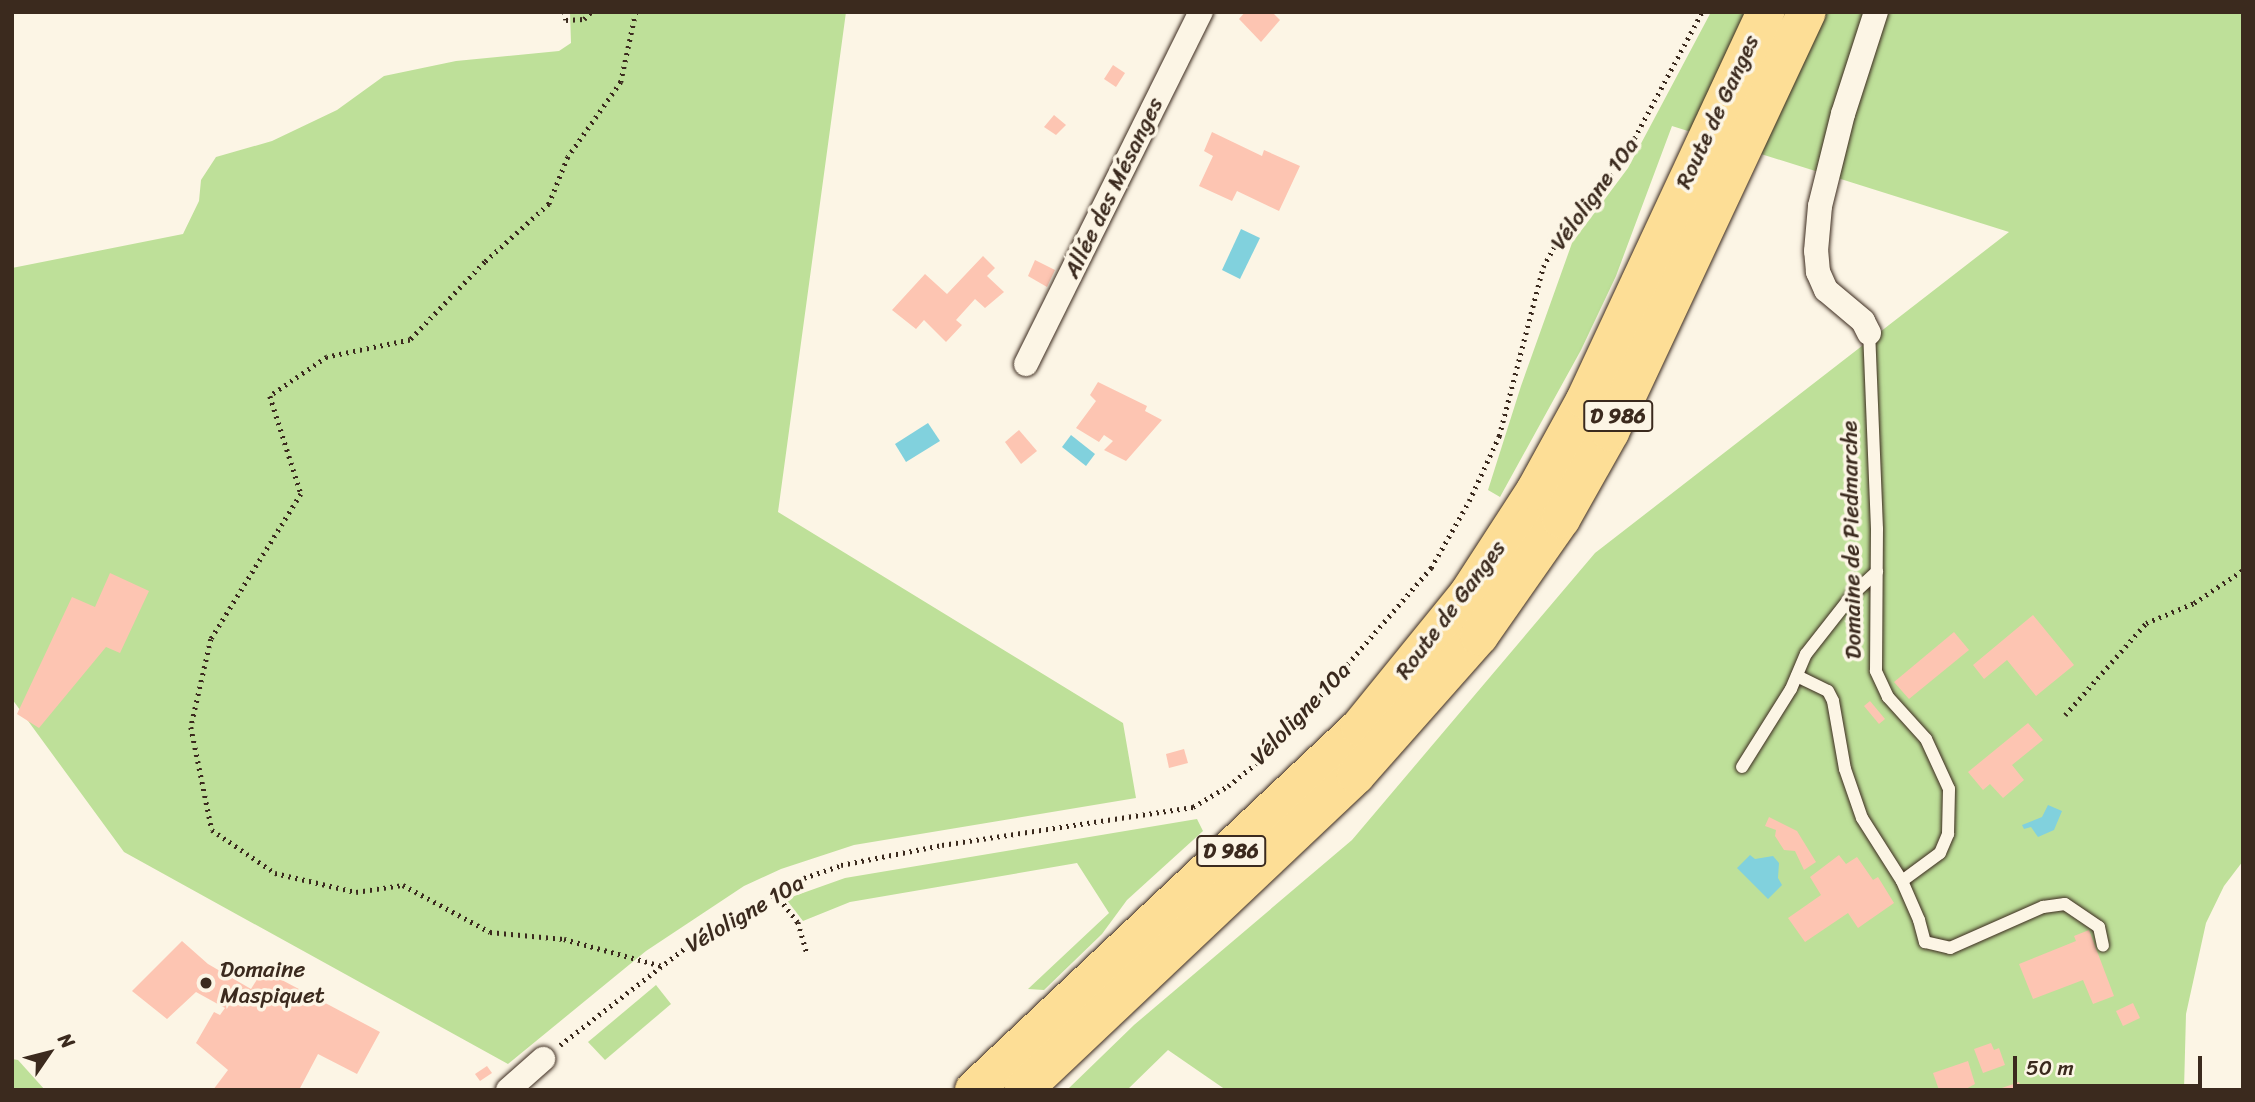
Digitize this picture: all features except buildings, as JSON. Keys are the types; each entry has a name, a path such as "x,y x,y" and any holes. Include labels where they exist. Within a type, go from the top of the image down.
{"main road":[{"name":"Route de Ganges","path":"974,1090 1360,727 1461,604 1535,491 1585,400 1766,12"},
{"name":"Route de Ganges","path":"1023,1090 1356,775 1479,636 1561,519 1610,432 1807,12"}],"street":[{"name":"Allée des Mésanges","path":"1026,364 1201,12"},
{"path":"1869,333 1863,321 1826,290 1818,272 1816,251 1820,206 1840,127 1876,12"},
{"path":"508,1090 543,1059"}],"lane":[{"name":"Domaine de Piedmarche","path":"1797,676 1828,691 1833,702 1845,769 1862,818 1902,881 1940,853 1948,834 1949,789 1926,739 1888,697 1876,671 1877,572 1869,333"},
{"path":"1742,767 1797,676 1806,654 1853,594 1877,572"},
{"path":"1902,881 1919,920 1925,942 1950,948 2043,907 2065,904 2083,913 2087,920 2099,927 2103,946"}],"path":[{"path":"565,12 566,20 584,19 591,12"},
{"path":"636,12 621,82 568,157 549,204 485,262 410,340 327,358 270,396 301,494 211,639 191,727 212,830 275,873 356,892 402,885 490,932 564,939 663,966"},
{"name":"Véloligne 10a","path":"543,1059 722,923 775,893 841,865 904,852 1193,807 1228,786 1274,749 1431,568 1469,501 1499,436 1543,267 1560,234 1622,163 1702,12"},
{"path":"2065,715 2146,622 2194,603 2243,570"},
{"path":"775,893 798,922 807,954"}],"green space":[{"path":"570,12 846,12 778,512 1123,723 1136,798 854,845 781,869 744,886 646,951 508,1064 124,852 12,699 12,268 183,234 199,201 201,180 216,157 272,141 337,110 384,76 456,61 559,51 571,43"},
{"path":"1711,12 2243,12 2243,861 2224,886 2206,923 2186,1014 2184,1090 1226,1090 1168,1050 1127,1090 1067,1090 1134,1025 1352,840 1595,553 2009,232 1672,126 1616,276 1581,350 1500,497 1488,490 1521,386 1572,243 1628,168"},
{"path":"1197,819 1203,831 1127,900 1102,934 1044,990 1028,989 1109,913 1077,863 850,902 803,921 786,899 845,878"},
{"path":"656,985 671,1004 605,1060 588,1042"},
{"path":"12,1059 18,1060 45,1090 12,1090"}],"water":[{"path":"1241,229 1260,238 1240,279 1222,270"},
{"path":"928,423 940,441 906,462 895,444"},
{"path":"1071,435 1095,454 1086,466 1062,447"},
{"path":"2048,805 2062,811 2054,830 2038,837 2031,827 2024,829 2022,825 2042,817"},
{"path":"1750,855 1755,859 1773,856 1779,863 1778,878 1782,885 1768,899 1737,868"}],"place":[{"name":"Domaine Maspiquet","path":"206,983"}]}
